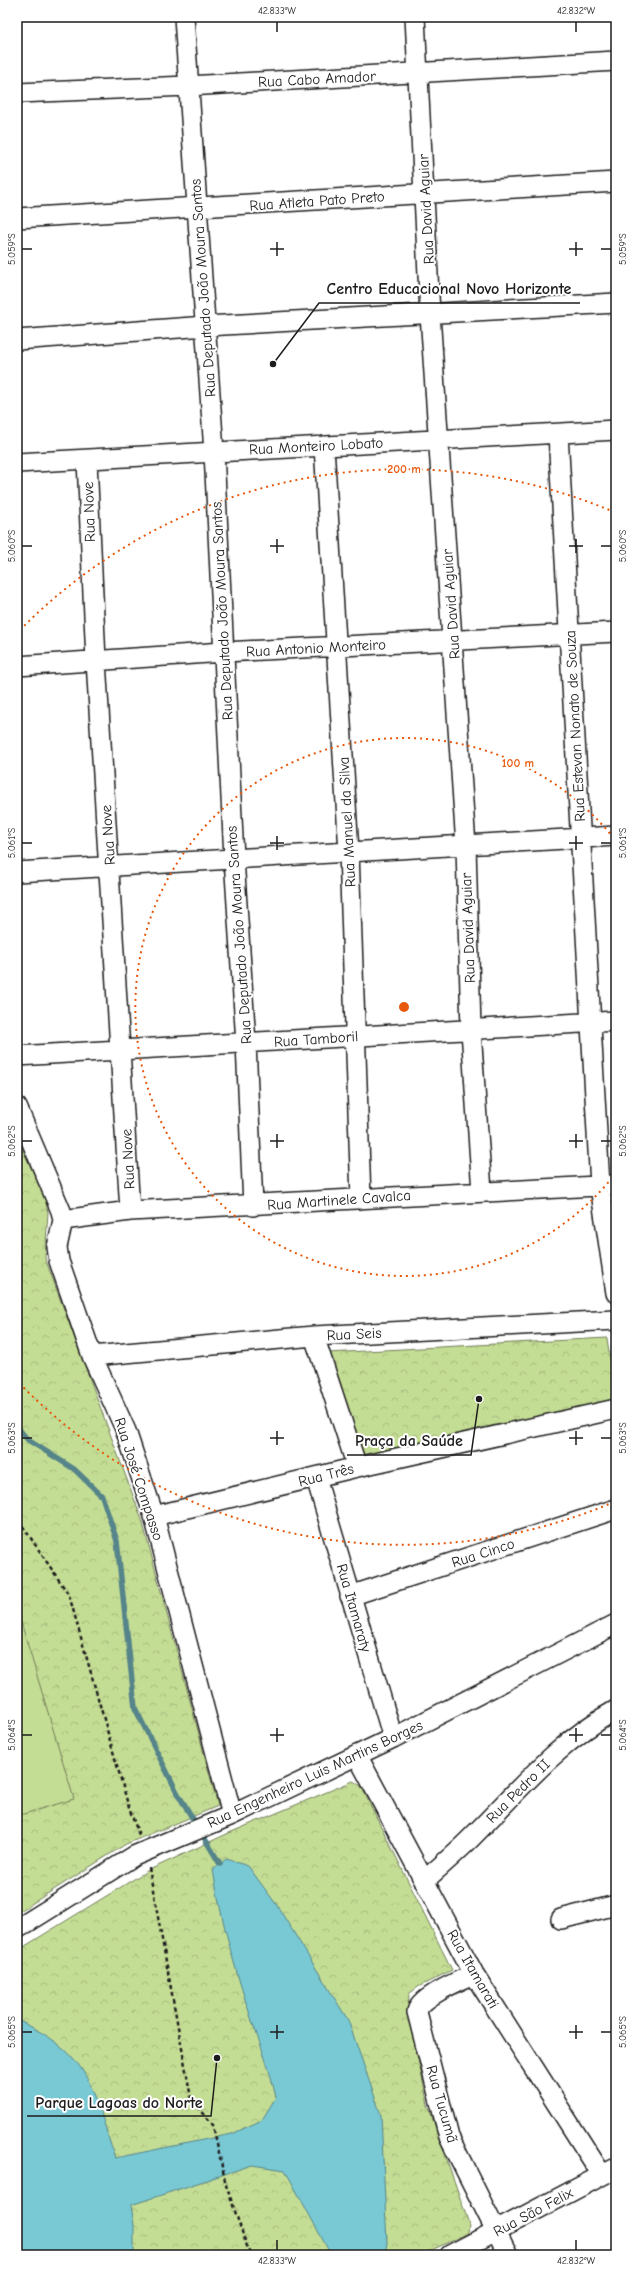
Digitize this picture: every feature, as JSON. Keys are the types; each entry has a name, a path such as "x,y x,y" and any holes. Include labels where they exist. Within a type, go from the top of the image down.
{"street":[{"name":"Rua Deputado João Moura Santos","path":"184,17 214,452 234,858 246,1043 253,1206"},
{"name":"Rua David Aguiar","path":"415,17 426,194 430,314 466,846 472,1030 482,1192"},
{"name":"Rua Cabo Amador","path":"17,93 188,86 616,61"},
{"name":"Rua Atleta Pato Preto","path":"17,218 616,182"},
{"path":"17,340 206,326 616,303"},
{"name":"Rua Monteiro Lobato","path":"17,463 616,430"},
{"name":"Rua Estevan Nonato de Souza","path":"558,434 580,837 592,1022 608,1185 616,1293"},
{"name":"Rua Manuel da Silva","path":"324,446 349,852 362,1199"},
{"name":"Rua Nove","path":"87,460 96,660 122,1048 130,1211"},
{"name":"Rua Antonio Monteiro","path":"17,666 224,652 616,632"},
{"path":"17,872 616,836"},
{"name":"Rua Tamboril","path":"17,1056 122,1048 246,1043 616,1021"},
{"name":"Rua José Compasso","path":"17,1107 58,1203 63,1220 57,1247 59,1261 92,1356 126,1431 154,1516 225,1818"},
{"name":"Rua Martinele Cavalca","path":"63,1220 130,1211 253,1206 608,1185"},
{"name":"Rua Seis","path":"92,1356 314,1336 616,1320"},
{"path":"314,1336 357,1467"},
{"name":"Rua Três","path":"154,1516 357,1467 616,1408"},
{"name":"Rua Itamaraty","path":"316,1478 393,1738"},
{"name":"Rua Cinco","path":"350,1596 616,1509"},
{"name":"Rua Engenheiro Luis Martins Borges","path":"17,1929 134,1856 225,1818 393,1738 616,1624"},
{"name":"Rua Pedro II","path":"425,1880 472,1838 535,1773 582,1731 616,1710"},
{"name":"Rua Itamarati","path":"357,1755 474,1974 609,2172"},
{"path":"561,1920 616,1905"},
{"name":"Rua Tucumã","path":"474,1974 427,1999 420,2006 417,2012 449,2137 508,2255"},
{"name":"Rua São Felix","path":"450,2255 609,2172"}],"path":[{"path":"17,1513 22,1525 69,1595 129,1808 146,1851 191,2098 213,2125 226,2185 250,2255"}],"green space":[{"path":"17,1137 45,1198 48,1212 45,1258 142,1520 218,1806 126,1844 17,1913"},
{"path":"607,1338 616,1403 360,1461 328,1353"},
{"path":"17,1609 74,1799 17,1816"},
{"path":"353,1781 361,1786 452,1970 418,1987 409,1994 408,2012 428,2105 469,2224 468,2233 421,2255 17,2255 17,1951 147,1871 229,1833"}],"water":[{"path":"226,1859 248,1866 276,1904 348,2020 381,2115 387,2244 384,2255 331,2255 285,2170 252,2165 131,2205 134,2225 134,2255 17,2255 17,2020 42,2033 61,2046 75,2060 86,2076 94,2093 115,2158 232,2134 262,2120 276,2097 240,1984 220,1908 213,1870"}],"waterway":[{"path":"17,1427 28,1440 74,1469 102,1496 117,1541 135,1708 178,1794 220,1864"}],"place":[{"name":"Centro Educacional Novo Horizonte","path":"273,364"},
{"name":"Praça da Saúde","path":"479,1399"},
{"name":"Parque Lagoas do Norte","path":"217,2058"}]}
